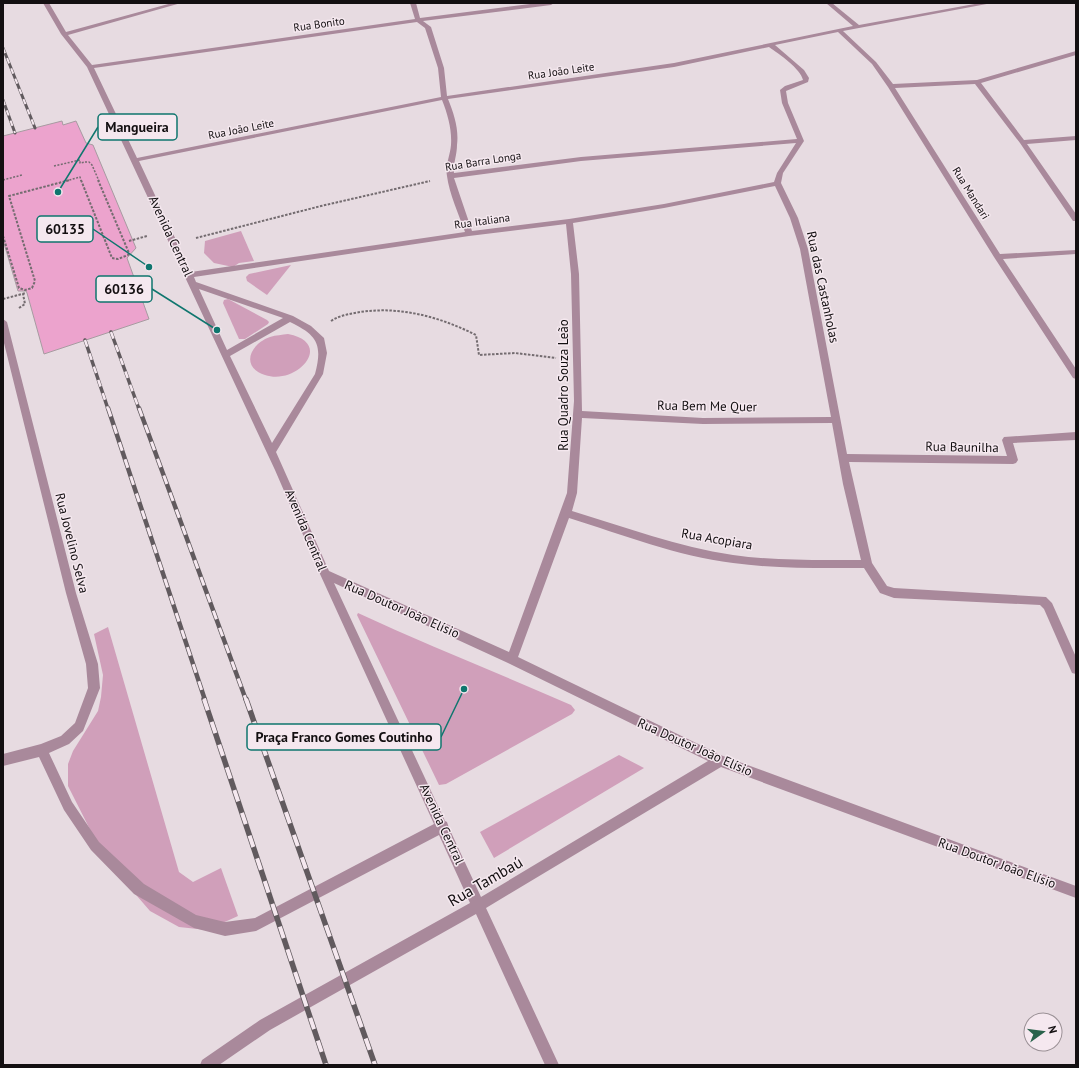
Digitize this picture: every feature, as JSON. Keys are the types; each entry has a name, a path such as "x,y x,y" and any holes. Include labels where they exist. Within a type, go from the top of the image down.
{"street":[{"name":"Avenida Central","path":"46,3 64,34 90,67 135,160 272,451 325,574 443,826 552,1065"},
{"path":"64,34 178,3"},
{"path":"413,3 418,20 428,28 441,68 444,98 451,114 454,133 454,146 450,166 450,176 469,234"},
{"name":"Rua Bonito","path":"90,67 418,20 552,3"},
{"path":"829,3 857,26"},
{"name":"Rua João Leite","path":"135,160 444,98 674,65 857,26 973,4 989,3"},
{"name":"Rua Mandari","path":"839,30 874,63 891,86 998,257 1076,376"},
{"path":"770,44 802,70 806,78 806,81 787,87 783,90 785,102 799,129 801,141 780,173 777,183"},
{"path":"891,86 977,82 1076,53"},
{"path":"977,82 1022,142 1076,219"},
{"path":"1022,142 1076,138"},
{"name":"Rua Barra Longa","path":"450,176 504,168 684,149 801,141"},
{"name":"Rua Italiana","path":"192,280 469,234 569,221 664,206 777,183"},
{"name":"Rua das Castanholas","path":"777,183 794,218 804,249 848,484 867,564 879,584 884,590 894,593 1042,600 1048,606 1076,669"},
{"name":"Rua Quadro Souza Leão","path":"512,659 572,493 579,378 577,361 575,274 569,221"},
{"path":"998,257 1076,252"},
{"path":"192,280 290,318 321,339 324,347 324,360 319,374 272,451"},
{"path":"226,354 290,318"},
{"name":"Rua Jovelino Selva","path":"3,322 69,585 92,664 94,688 79,727 65,740 42,750 3,760"},
{"name":"Rua Bem Me Quer","path":"578,414 703,421 836,420"},
{"name":"Rua Baunilha","path":"843,458 1013,460 1007,440 1076,436"},
{"name":"Rua Acopiara","path":"566,513 680,548 733,559 796,564 867,564"},
{"name":"Rua Doutor João Elísio","path":"325,574 512,659 720,761 1076,892"},
{"path":"42,750 68,806 95,846 106,857 139,888 166,906 194,921 225,930 256,924 443,826"},
{"name":"Rua Tambaú","path":"207,1065 265,1025 479,905 720,761"}],"path":[{"path":"3,236 19,288 26,290 32,288 35,281 9,196 80,177 112,258 118,259 128,256 129,253 92,164 89,162 80,163 80,160 54,166"},
{"path":"3,180 22,175"},
{"name":"Rua Barra Longa","path":"175,244 321,206 450,176"},
{"path":"129,241 133,240"},
{"path":"3,300 26,293"},
{"path":"314,333 338,316 364,311 388,310 422,314 460,326 476,335 479,355 515,353 577,361"}],"shaded area":[{"path":"241,231 254,261 239,263 233,267 214,263 204,253 205,241"},
{"path":"291,265 267,295 247,281 246,277 249,274"},
{"path":"228,299 267,320 269,322 268,324 245,339 239,339 223,303 224,300"},
{"path":"288,334 302,339 309,346 310,354 306,362 299,369 289,374 277,377 265,375 252,367 250,361 251,356 257,345 270,337"},
{"path":"358,613 571,705 575,710 572,714 446,784 439,785 357,615"},
{"path":"108,627 179,872 193,882 221,868 238,916 207,930 179,927 150,911 105,859 68,786 68,764 73,751 98,711 101,697 103,675 94,634"},
{"path":"619,755 644,768 494,858 480,832"}],"building":[{"path":"62,121 63,125 76,121 86,143 93,145 136,248 127,258 149,319 44,354 27,293 26,291 18,291 3,240 3,136"}],"railway":[{"path":"3,48 35,128"},
{"path":"3,100 15,133"},
{"path":"111,332 139,409"},
{"path":"85,340 108,409"},
{"path":"108,408 205,700"},
{"path":"139,408 246,700"},
{"path":"204,699 326,1065"},
{"path":"246,699 375,1065"}],"place":[{"name":"Mangueira","path":"58,192"},
{"name":"60135","path":"149,267"},
{"name":"60136","path":"217,330"},
{"name":"Praça Franco Gomes Coutinho","path":"464,689"}]}
